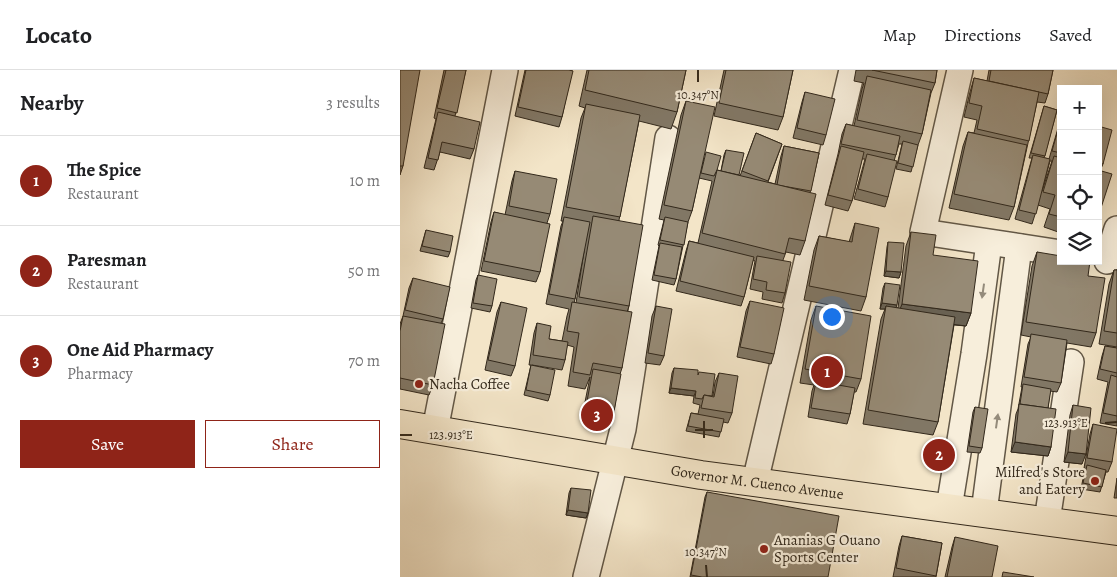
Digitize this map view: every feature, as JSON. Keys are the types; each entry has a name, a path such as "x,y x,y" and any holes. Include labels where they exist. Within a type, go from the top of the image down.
{"main road":[{"name":"Governor M. Cuenco Avenue","path":"400,424 616,462 1117,531"}],"street":[{"path":"435,430 505,70"},
{"path":"755,482 852,70"},
{"path":"960,70 923,232 1057,252"},
{"path":"586,577 624,429 668,138"},
{"path":"1108,262 1117,229"},
{"path":"949,508 974,354 989,243"},
{"path":"984,512 1019,247"},
{"path":"974,354 1005,358"},
{"path":"1046,521 1071,362"}],"building":[{"path":"400,70 420,70 403,166 400,166"},
{"path":"446,70 466,70 457,113 437,108"},
{"path":"526,70 573,71 562,117 518,107"},
{"path":"589,70 686,70 677,112 585,90"},
{"path":"726,70 793,70 783,117 719,103"},
{"path":"872,70 937,70 935,83"},
{"path":"991,70 1053,70 1048,94 989,81"},
{"path":"867,76 931,90 922,134 857,120"},
{"path":"974,78 1039,92 1029,141 977,129 982,106 969,103"},
{"path":"805,92 835,99 826,135 797,128"},
{"path":"686,101 715,107 692,211 664,205"},
{"path":"586,104 640,115 620,217 566,207"},
{"path":"1044,106 1057,110 1045,156 1031,153"},
{"path":"438,112 480,122 474,149 442,142 438,160 428,158"},
{"path":"846,124 900,136 896,155 841,144"},
{"path":"1102,127 1112,130 1102,164"},
{"path":"968,132 1027,145 1014,207 954,194"},
{"path":"756,133 782,144 768,181 742,171"},
{"path":"1057,133 1057,152 1052,151"},
{"path":"903,141 918,145 913,167 898,163"},
{"path":"784,146 819,153 811,191 777,185"},
{"path":"841,146 864,152 852,201 828,195"},
{"path":"726,150 744,153 739,175 721,171"},
{"path":"706,152 721,156 714,176 701,173"},
{"path":"867,154 897,161 888,197 858,189"},
{"path":"1033,155 1050,159 1036,214 1019,210"},
{"path":"1054,156 1057,157 1057,216 1049,214 1055,195 1043,192"},
{"path":"717,170 816,194 805,241 789,238 785,254 702,233"},
{"path":"515,171 557,179 550,214 509,206"},
{"path":"1102,171 1112,174 1102,205"},
{"path":"494,212 550,224 540,272 484,261"},
{"path":"593,216 643,225 629,306 579,297"},
{"path":"564,217 590,222 575,299 549,294"},
{"path":"665,217 688,222 684,245 660,240"},
{"path":"855,223 879,228 866,297 809,286 819,236 852,242"},
{"path":"426,230 453,236 450,252 422,246"},
{"path":"911,232 936,235 933,255 978,261 971,313 902,304"},
{"path":"689,241 754,257 744,297 680,281"},
{"path":"888,242 904,243 901,272 886,271"},
{"path":"660,243 682,247 676,279 654,275"},
{"path":"1037,252 1057,255 1057,265 1089,265 1088,276 1105,278 1096,333 1026,322"},
{"path":"757,256 791,262 785,293 766,290 767,282 753,279"},
{"path":"1114,270 1117,270 1117,333 1104,331"},
{"path":"478,275 497,279 492,306 473,303"},
{"path":"413,278 450,287 443,319 405,310"},
{"path":"885,283 900,285 897,305 882,303"},
{"path":"750,301 784,308 774,354 740,347"},
{"path":"501,302 527,308 515,366 488,360"},
{"path":"572,302 632,312 622,368 593,363 590,375 573,372 579,333 567,331"},
{"path":"656,306 672,309 664,356 648,353"},
{"path":"816,306 871,316 861,379 805,369"},
{"path":"886,306 955,317 938,422 868,410"},
{"path":"403,316 445,324 433,385 400,378 400,331"},
{"path":"537,323 551,326 549,339 568,342 565,360 533,355"},
{"path":"1031,334 1067,340 1061,383 1024,377"},
{"path":"1105,346 1117,348 1117,373 1100,369"},
{"path":"531,365 555,370 550,395 526,390"},
{"path":"674,368 698,370 698,375 699,372 715,374 712,396 704,395 702,399 695,398 696,391 671,388"},
{"path":"593,369 621,374 613,417 585,412"},
{"path":"719,373 738,376 732,413 701,408 704,395 714,397"},
{"path":"1111,375 1117,377 1117,416 1103,413"},
{"path":"816,381 855,388 850,414 811,408"},
{"path":"1023,384 1051,389 1048,408 1020,404"},
{"path":"1019,404 1056,409 1051,447 1015,442"},
{"path":"1073,405 1091,408 1086,454 1068,452"},
{"path":"975,407 988,409 982,448 969,446"},
{"path":"691,413 724,419 721,432 688,426"},
{"path":"1093,424 1117,429 1112,462 1087,458"},
{"path":"1087,465 1106,470 1102,487 1083,483"},
{"path":"571,488 591,490 588,513 568,510"},
{"name":"Ananias G Ouano Sports Center","path":"707,492 839,516 828,577 702,577 691,575"},
{"path":"902,536 942,543 936,576 896,568"},
{"path":"955,537 998,546 992,577 947,577"},
{"path":"1003,572 1034,577 1002,577"}],"place":[{"name":"The Spice","path":"827,372"},
{"name":"Nacha Coffee","path":"419,384"},
{"name":"One Aid Pharmacy","path":"597,415"},
{"name":"Paresman","path":"939,455"},
{"name":"Milfred's Store and Eatery","path":"1095,481"},
{"name":"Ananias G Ouano Sports Center","path":"764,549"}]}
